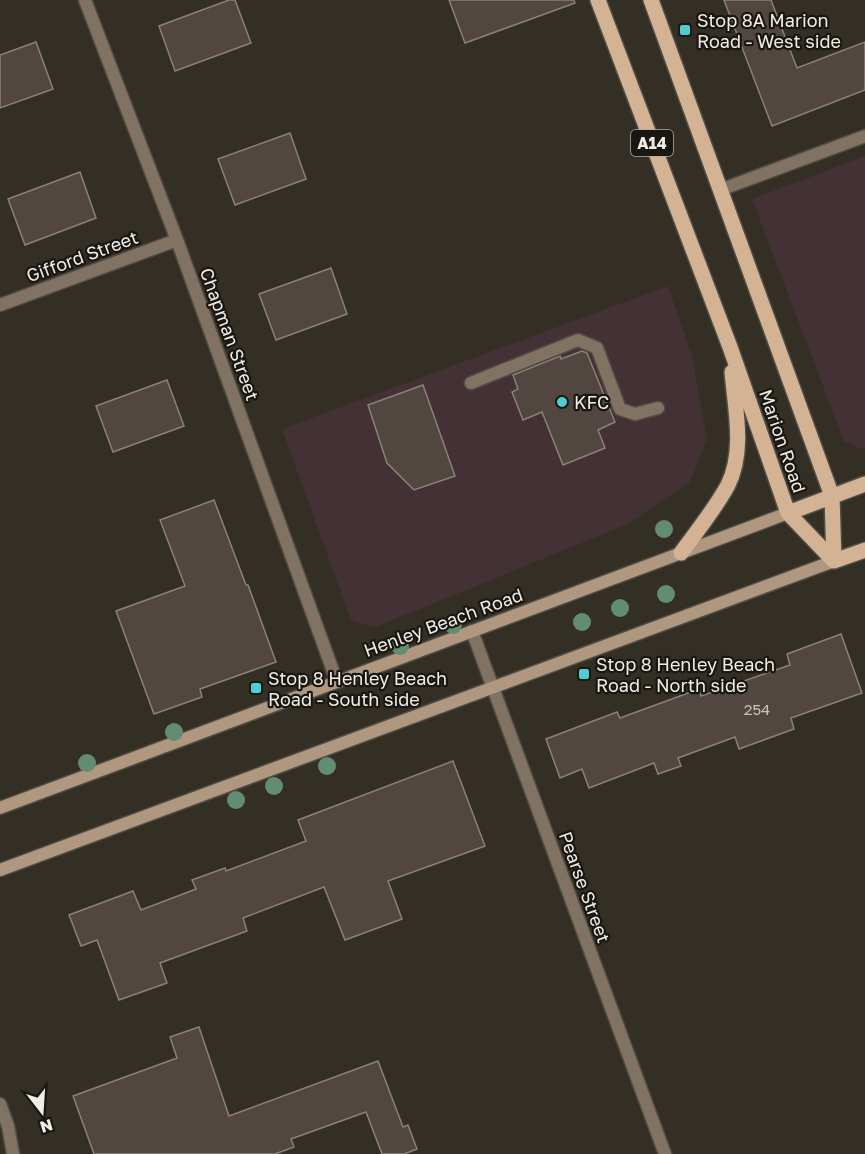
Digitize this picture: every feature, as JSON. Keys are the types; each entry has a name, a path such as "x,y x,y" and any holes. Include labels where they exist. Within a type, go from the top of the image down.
{"main road":[{"name":"Marion Road","path":"597,0 730,346 788,513 834,561"},
{"name":"Marion Road","path":"651,0 832,496 834,561"},
{"path":"681,553 728,484 735,462 738,431 730,346"},
{"name":"Henley Beach Road","path":"0,808 865,484"},
{"path":"0,870 865,550"}],"street":[{"name":"Chapman Street","path":"85,0 177,240 337,682"},
{"path":"720,190 865,136"},
{"name":"Gifford Street","path":"0,305 177,240"},
{"path":"471,383 578,340 597,348 620,409 634,414 658,408"},
{"name":"Pearse Street","path":"472,631 665,1154"},
{"path":"0,1104 8,1126 13,1154"}],"shaded area":[{"path":"865,156 865,448 861,449 844,441 752,199"},
{"path":"668,286 692,356 707,439 690,482 626,525 375,627 351,620 282,429"}],"building":[{"path":"229,0 235,0 251,43 175,71 159,26"},
{"path":"449,0 574,0 575,3 465,43"},
{"path":"724,0 771,0 797,68 865,42 865,90 772,126"},
{"path":"36,42 53,89 0,108 0,55"},
{"path":"290,133 306,179 235,205 218,159"},
{"path":"80,172 96,218 25,245 8,199"},
{"path":"331,268 347,314 276,340 259,294"},
{"name":"KFC","path":"582,351 587,353 615,422 598,430 605,448 563,465 542,412 523,420 512,392 518,389 513,375 560,356 561,359"},
{"path":"167,380 184,426 113,452 96,406"},
{"path":"423,385 455,476 414,490 387,463 368,405"},
{"path":"214,500 276,662 200,689 202,697 154,714 116,611 185,586 160,520"},
{"path":"841,634 862,693 791,718 794,729 739,749 735,737 678,758 681,766 658,774 654,763 589,788 582,769 560,778 546,739 617,712 620,718 699,689 701,696 790,665 787,654"},
{"path":"453,761 485,846 388,881 402,919 345,940 324,887 243,918 247,931 160,963 167,983 119,1000 97,940 81,946 69,915 133,891 141,910 196,889 192,880 225,868 226,871 306,841 298,820"},
{"path":"199,1027 229,1116 378,1061 403,1127 408,1125 417,1149 404,1154 382,1154 366,1112 291,1139 294,1147 275,1154 94,1154 73,1096 177,1058 170,1037"}],"place":[{"name":"Stop 8A Marion Road - West side","path":"685,30"},
{"name":"KFC","path":"562,402"},
{"name":"Stop 8 Henley Beach Road - North side","path":"584,674"},
{"name":"Stop 8 Henley Beach Road - South side","path":"256,688"}]}
